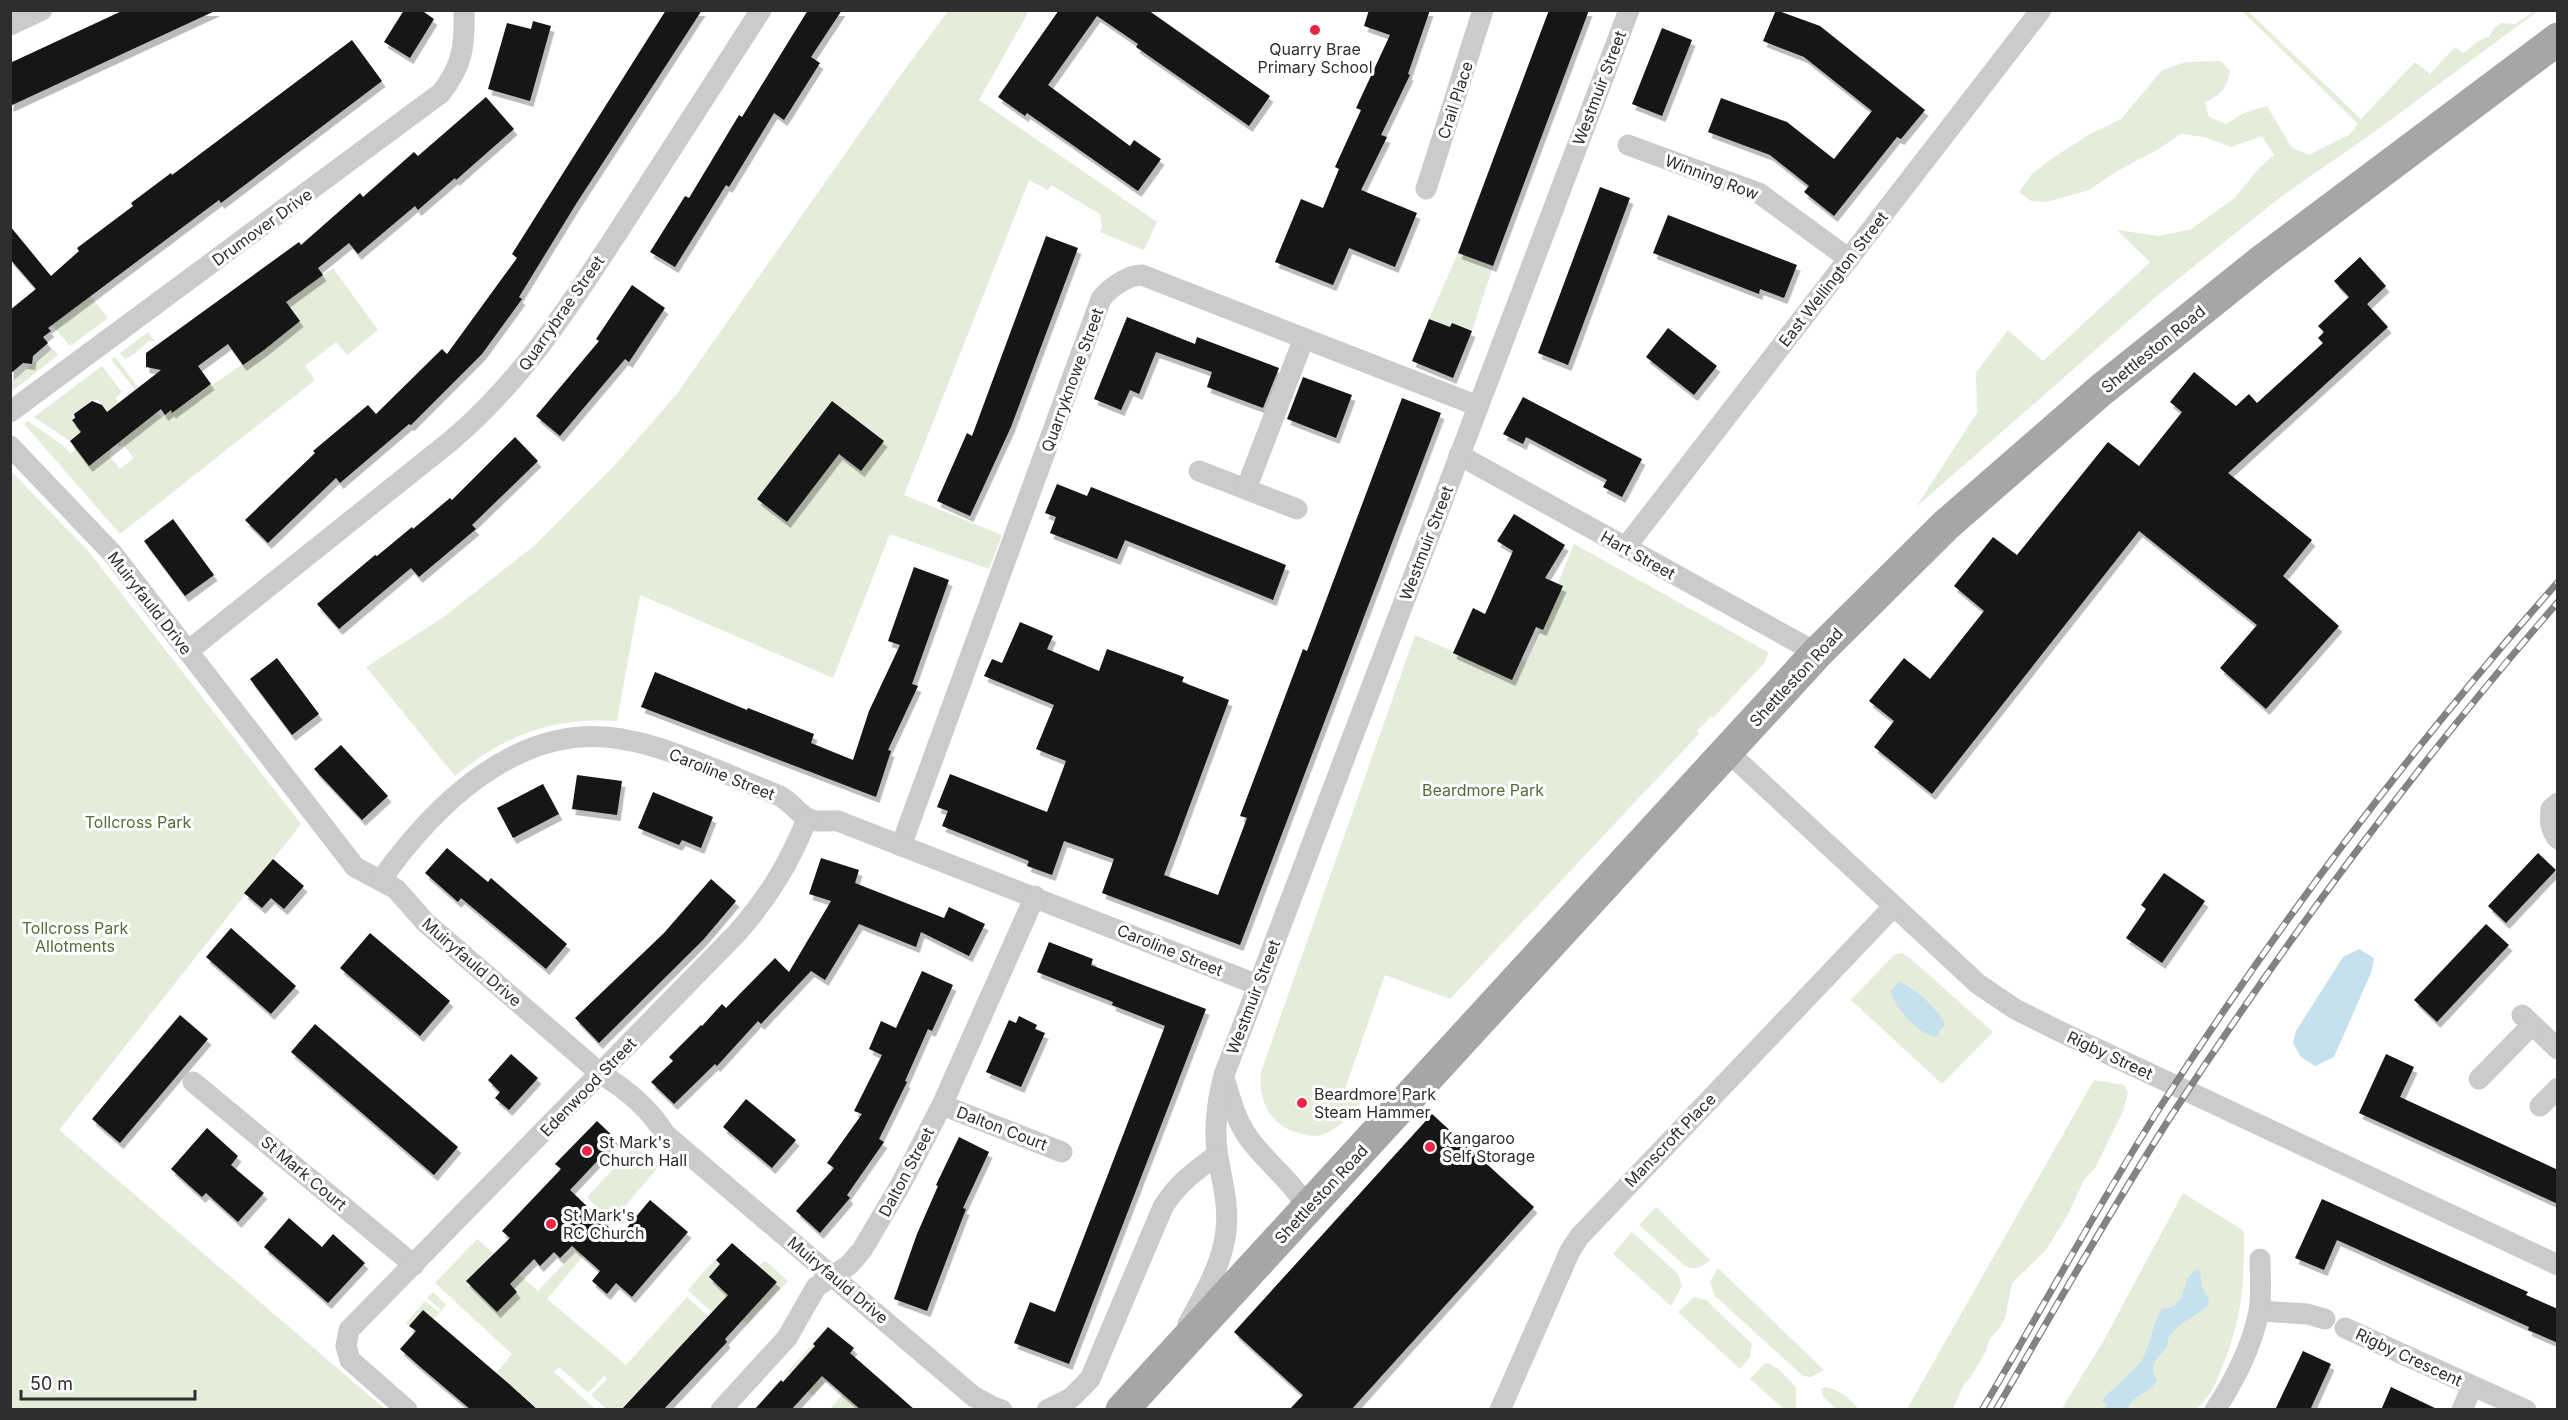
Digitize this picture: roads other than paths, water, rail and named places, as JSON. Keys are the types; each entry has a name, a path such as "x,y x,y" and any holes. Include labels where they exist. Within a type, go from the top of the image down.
{"main road":[{"name":"Shettleston Road","path":"1122,1410 1817,653 1946,525 2101,390 2271,254 2558,39"}],"street":[{"path":"10,25 42,10"},
{"name":"Drumover Drive","path":"10,412 441,93 459,65 463,50 464,10"},
{"name":"Quarrybrae Street","path":"188,651 452,440 488,408 524,368 571,305 761,10"},
{"name":"Crail Place","path":"1426,189 1483,10"},
{"name":"Westmuir Street","path":"1171,1356 1198,1306 1224,1247 1227,1211 1217,1155 1216,1111 1224,1075 1629,10"},
{"name":"East Wellington Street","path":"1625,548 2041,10"},
{"name":"Winning Row","path":"1628,145 1759,193 1850,259"},
{"name":"Quarryknowe Street","path":"901,846 1106,292 1136,275 1142,275 1478,406"},
{"path":"1246,489 1304,338"},
{"name":"Muiryfauld Drive","path":"10,446 112,553 344,856 355,867 396,889 425,922 601,1074 625,1090 657,1121 665,1134 973,1396 1002,1410"},
{"name":"Hart Street","path":"1459,455 1817,653"},
{"path":"1199,471 1297,509"},
{"name":"Caroline Street","path":"381,880 400,852 462,791 511,756 561,740 606,737 656,748 788,800 807,819 838,821 1258,985"},
{"name":"Rigby Street","path":"1727,751 1978,984 2015,1009 2558,1265"},
{"path":"2558,803 2551,809 2550,821 2551,828 2558,839"},
{"name":"Edenwood Street","path":"407,1410 350,1360 346,1339 356,1321 414,1265 738,932 764,902 785,870 807,819"},
{"name":"Dalton Street","path":"722,1410 788,1338 799,1322 811,1293 832,1274 849,1265 862,1250 901,1184 942,1105 1035,896"},
{"name":"Manscroft Place","path":"1500,1410 1570,1251 1579,1237 1894,906"},
{"path":"2479,1079 2527,1020 2558,1049"},
{"name":"Westmuir Street","path":"1224,1075 1238,1122 1249,1139 1298,1192 1307,1208"},
{"name":"St Mark Court","path":"193,1082 414,1265"},
{"path":"2540,1106 2558,1088"},
{"name":"Dalton Court","path":"942,1105 1062,1152"},
{"path":"1047,1410 1071,1398 1090,1379 1162,1207 1185,1178 1217,1155"},
{"path":"2216,1410 2241,1363 2259,1311 2260,1259"},
{"path":"2259,1311 2307,1314 2325,1319"},
{"name":"Rigby Crescent","path":"2345,1328 2526,1410"},
{"name":"Rigby Crescent","path":"2462,1410 2472,1387"}],"water":[{"path":"2359,949 2374,958 2371,973 2334,1057 2315,1066 2301,1057 2293,1043 2296,1031 2343,957"},
{"path":"1898,982 1910,987 1942,1019 1945,1024 1937,1036 1931,1036 1916,1027 1902,1013 1891,991"},
{"path":"2197,1269 2200,1271 2202,1287 2209,1300 2208,1306 2182,1323 2170,1335 2166,1347 2153,1367 2157,1379 2150,1388 2134,1400 2128,1409 2105,1409 2108,1405 2102,1401 2144,1356 2162,1309 2177,1303 2188,1279"}],"railway":[{"path":"1982,1410 2134,1149 2249,974 2297,906 2398,774 2503,645 2558,582"},
{"path":"1996,1410 2148,1152 2215,1049 2308,917 2404,789 2454,725 2558,602"}],"place":[{"name":"Quarry Brae Primary School","path":"1315,30"},
{"name":"Beardmore Park Steam Hammer","path":"1302,1103"},
{"name":"Kangaroo Self Storage","path":"1430,1147"},
{"name":"St Mark's Church Hall","path":"587,1151"},
{"name":"St Mark's RC Church","path":"551,1224"}],"park label":[{"name":"Beardmore Park","path":"1483,790"},
{"name":"Tollcross Park","path":"138,822"},
{"name":"Tollcross Park Allotments","path":"75,937"}]}
